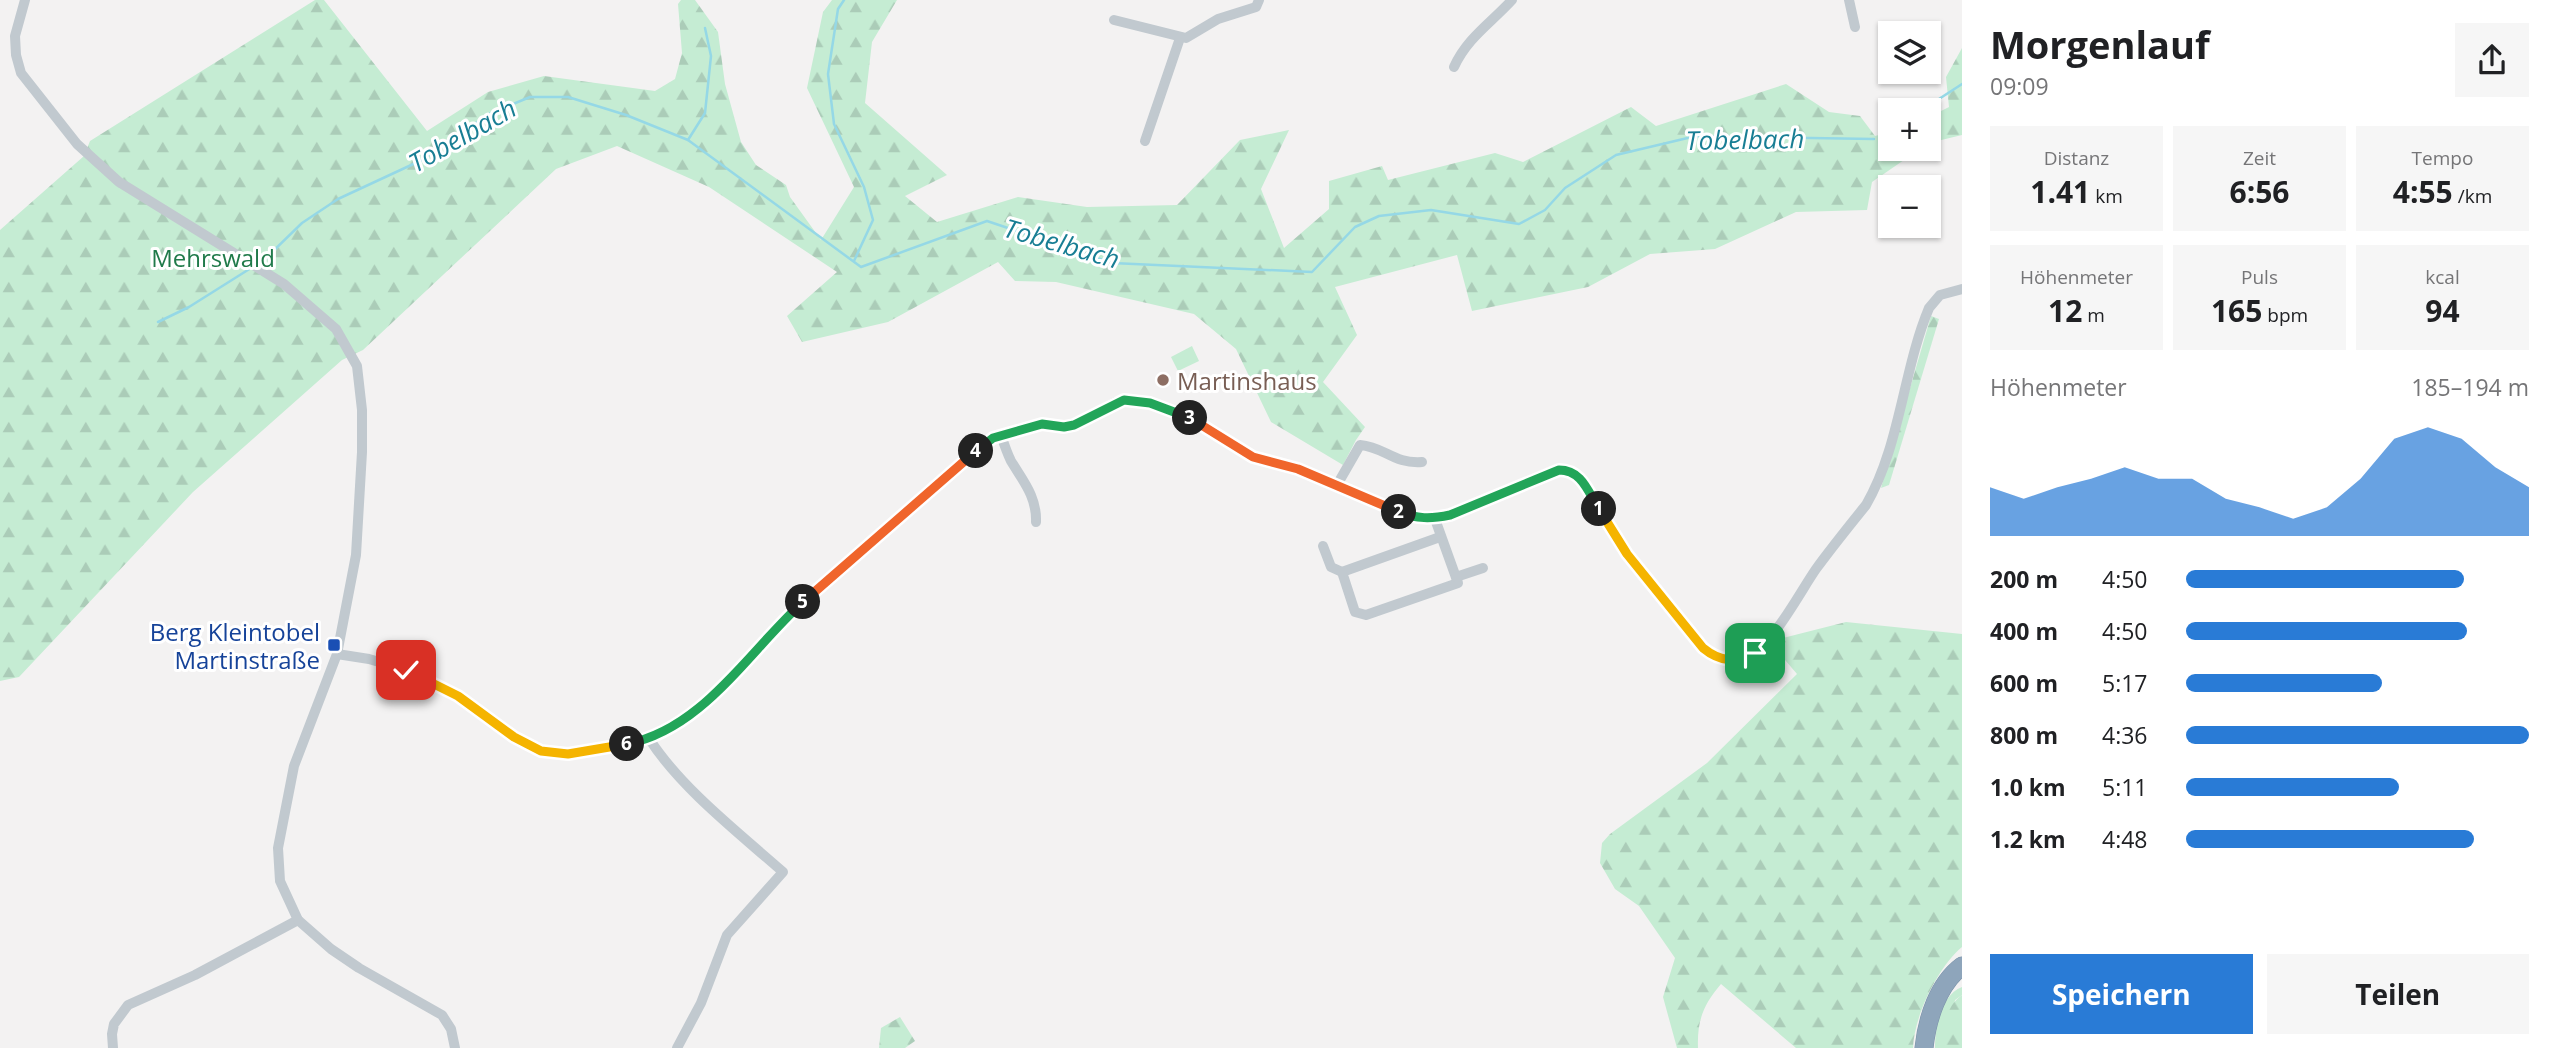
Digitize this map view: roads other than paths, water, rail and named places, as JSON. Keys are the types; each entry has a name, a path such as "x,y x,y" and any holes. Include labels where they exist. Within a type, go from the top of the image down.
{"highway":[{"path":"1926,1048 1928,1021 1938,995 1962,966"},
{"path":"1926,1048 1942,998 1956,985 1962,974"}],"street":[{"path":"25,0 15,36 18,65 26,82 77,145 119,182 284,284 336,329 357,366 362,431 360,521 356,555 337,654 294,766 281,828 278,859 280,881 298,920 331,949 359,968 442,1015 451,1029 455,1048"},
{"path":"1114,20 1160,30 1180,38 1195,34 1218,19 1256,8 1259,0"},
{"path":"1454,67 1470,40 1512,0"},
{"path":"1849,0 1855,27"},
{"path":"1145,141 1180,38"},
{"path":"337,654 369,659 406,670 458,696 514,737 541,751 568,754 650,740 700,708 792,612 985,443 1001,435 1042,424 1064,427 1074,425 1116,402 1131,400 1175,411 1202,424 1253,457 1298,469 1418,518 1435,519 1550,471 1572,472 1581,478 1627,554 1703,648 1711,655 1731,661 1746,658 1766,643 1816,569 1872,495 1890,445 1929,308 1940,296 1962,289"},
{"path":"1001,435 1010,458 1028,485 1035,504 1036,522"},
{"path":"1337,485 1360,444 1368,445 1406,463 1422,462"},
{"path":"1342,572 1355,612 1366,615 1458,583 1435,519"},
{"path":"1323,546 1331,567 1342,572 1440,537"},
{"path":"1456,577 1483,568"},
{"path":"650,740 662,758 737,833 783,873 727,934 701,1003 677,1048"},
{"path":"113,1048 114,1024 128,1005 195,975 298,920"}],"waterway":[{"path":"844,0 838,9 828,74 834,124 864,187 873,220 854,261"},
{"path":"688,140 705,113 711,56 705,28"},
{"name":"Tobelbach","path":"1940,98 1962,84"},
{"name":"Tobelbach","path":"265,259 302,223 338,199 422,160 489,114 530,97 568,97 626,115 688,140 861,267 987,221 1112,263 1312,272 1355,227 1379,216 1431,210 1519,224 1545,210 1565,188 1616,155 1696,136 1874,139"},
{"name":"Tobelbach","path":"158,322 189,307 251,268"}],"place":[{"name":"Martinshaus","path":"1163,380"},
{"name":"Berg Kleintobel Martinstraße","path":"334,645"}],"park label":[{"name":"Mehrswald","path":"213,257"}]}
